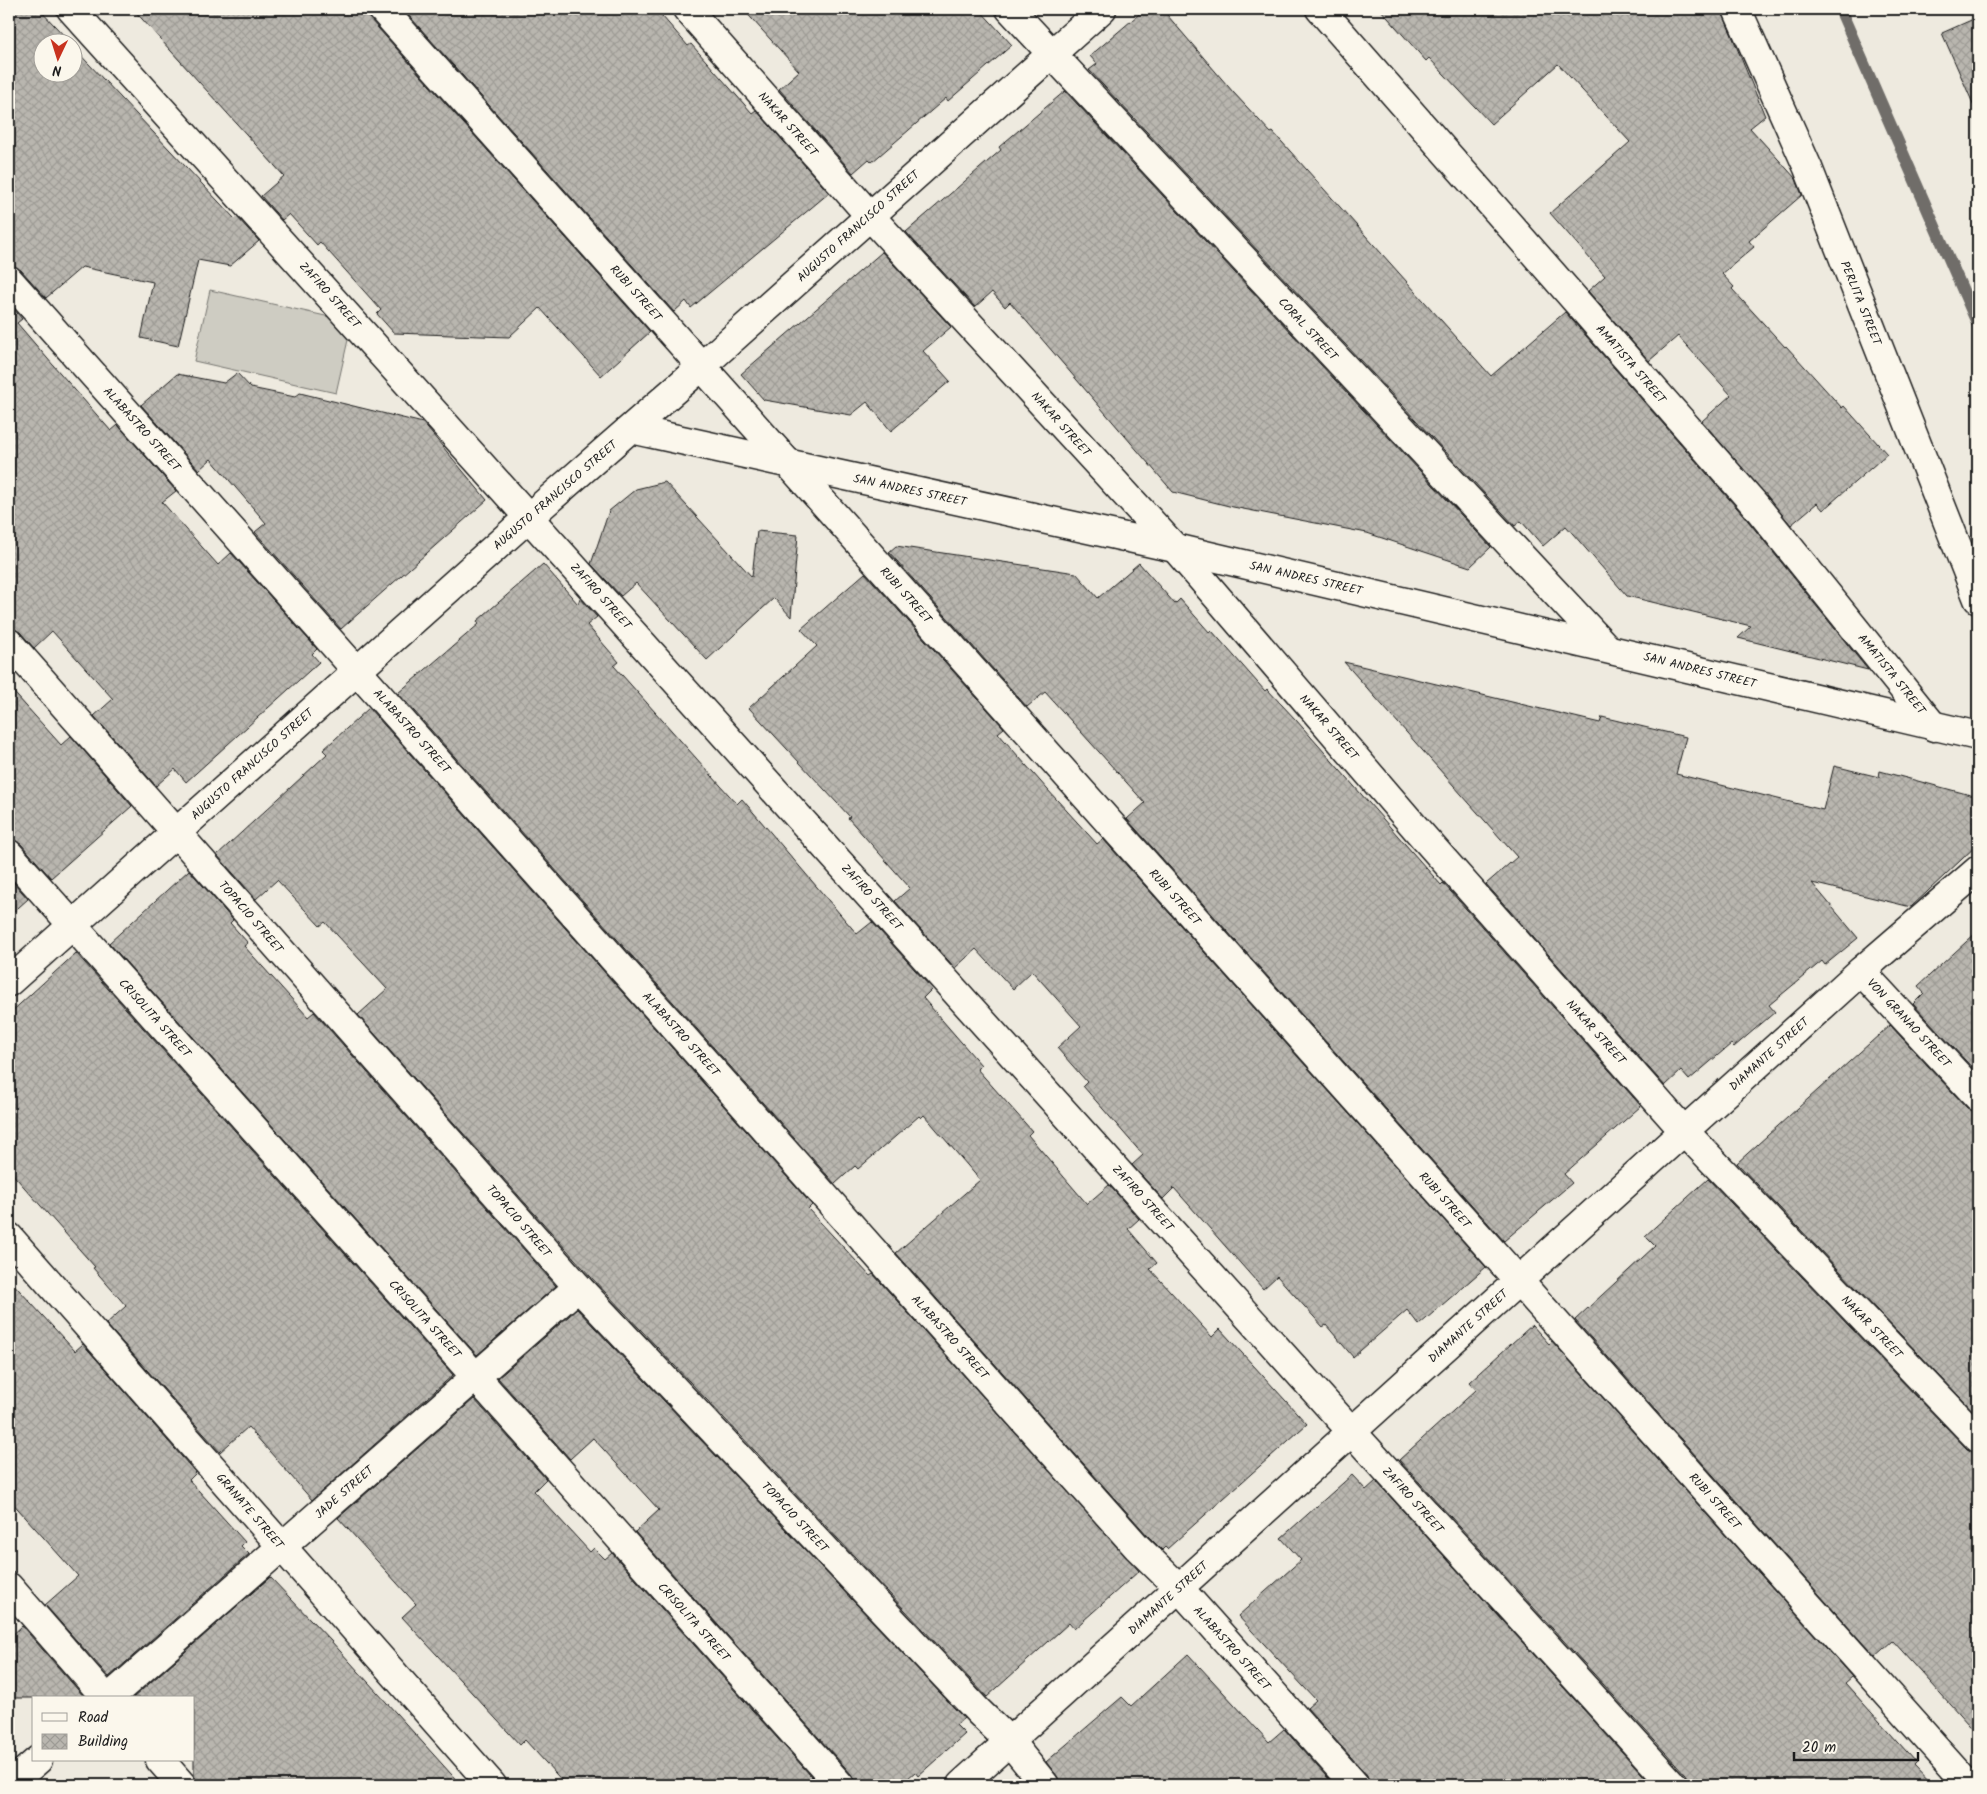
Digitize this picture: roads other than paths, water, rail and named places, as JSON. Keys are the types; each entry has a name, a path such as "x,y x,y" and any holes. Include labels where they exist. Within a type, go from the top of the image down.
{"street":[{"name":"ZAFIRO STREET","path":"71,9 1352,1432 1673,1785"},
{"name":"RUBI STREET","path":"382,9 1969,1785"},
{"name":"NAKAR STREET","path":"687,9 870,216 1175,548 1419,832 1684,1131 1978,1438"},
{"name":"CORAL STREET","path":"1010,9 1607,648"},
{"name":"AUGUSTO FRANCISCO STREET","path":"9,982 529,517 631,429 1102,9"},
{"name":"AMATISTA STREET","path":"1320,9 1756,506 1934,727"},
{"name":"PERLITA STREET","path":"1737,9 1808,168 1978,599"},
{"name":"ALABASTRO STREET","path":"9,280 358,670 1130,1540 1179,1588 1356,1785"},
{"name":"SAN ANDRES STREET","path":"631,429 1175,548 1978,736"},
{"name":"TOPACIO STREET","path":"9,643 578,1287 979,1712 1010,1742 1045,1785"},
{"name":"CRISOLITA STREET","path":"9,854 840,1785"},
{"name":"DIAMANTE STREET","path":"961,1785 1861,971 1978,870"},
{"name":"VON GRANAO STREET","path":"1861,971 1978,1098"},
{"name":"GRANATE STREET","path":"9,1237 492,1785"},
{"name":"JADE STREET","path":"110,1696 578,1287"},
{"path":"9,1588 106,1696"},
{"path":"9,1785 36,1762"},
{"path":"162,1762 182,1785"}],"waterway":[{"path":"1840,9 1978,325"}]}
